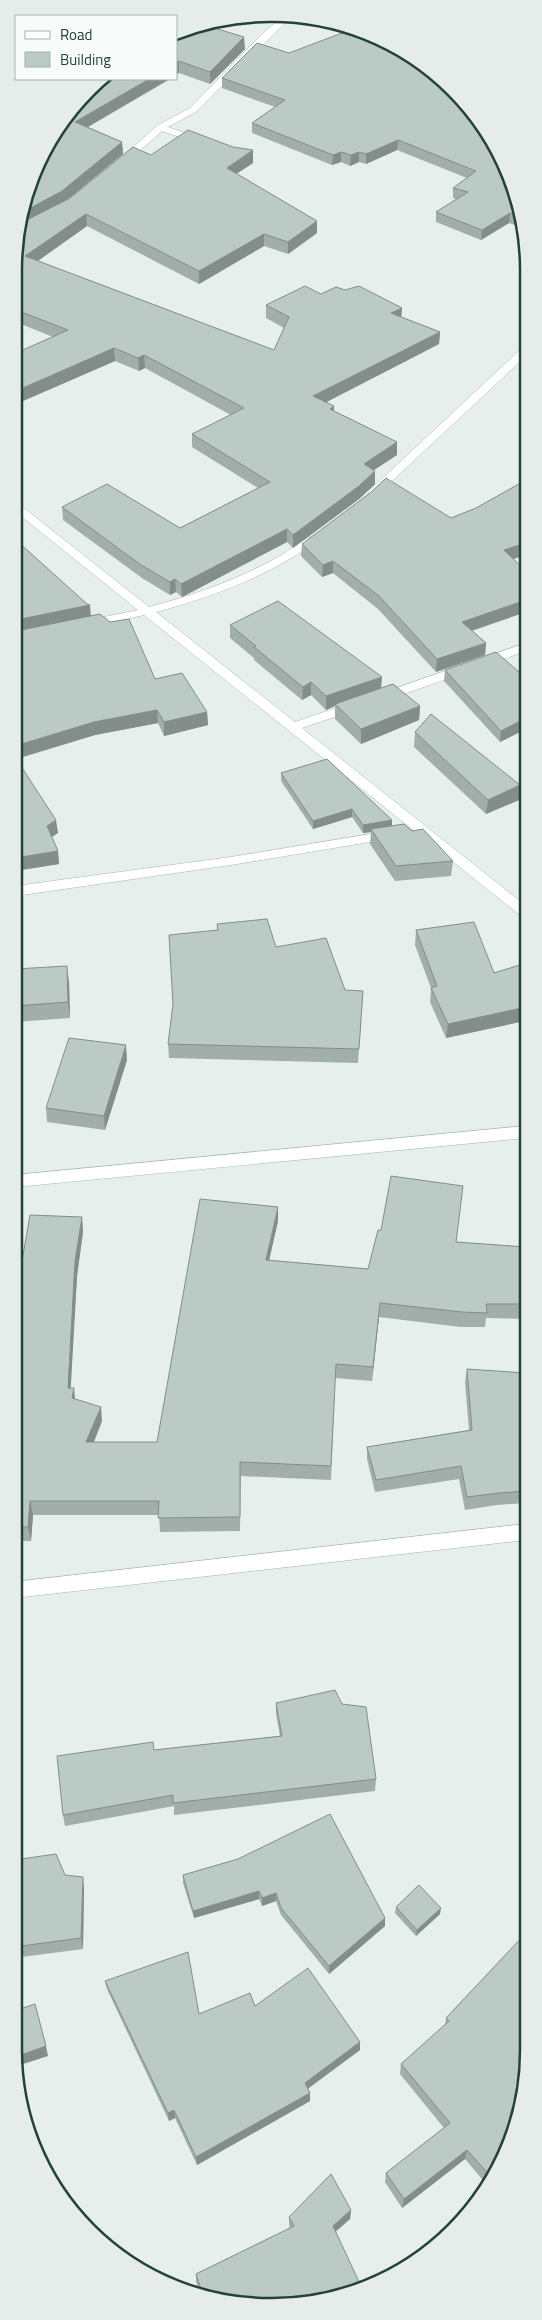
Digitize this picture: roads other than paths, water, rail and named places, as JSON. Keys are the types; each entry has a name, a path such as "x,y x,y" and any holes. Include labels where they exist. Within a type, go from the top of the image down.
{"street":[{"path":"117,166 161,126 193,110 281,23"},
{"path":"161,126 207,144"},
{"path":"364,502 520,356"},
{"path":"22,512 424,829 520,908"},
{"path":"72,627 148,612 221,591 292,556 328,529"},
{"path":"294,727 520,649"},
{"path":"22,890 231,861 424,829"},
{"path":"22,1181 520,1133"},
{"path":"22,1589 520,1533"}]}
